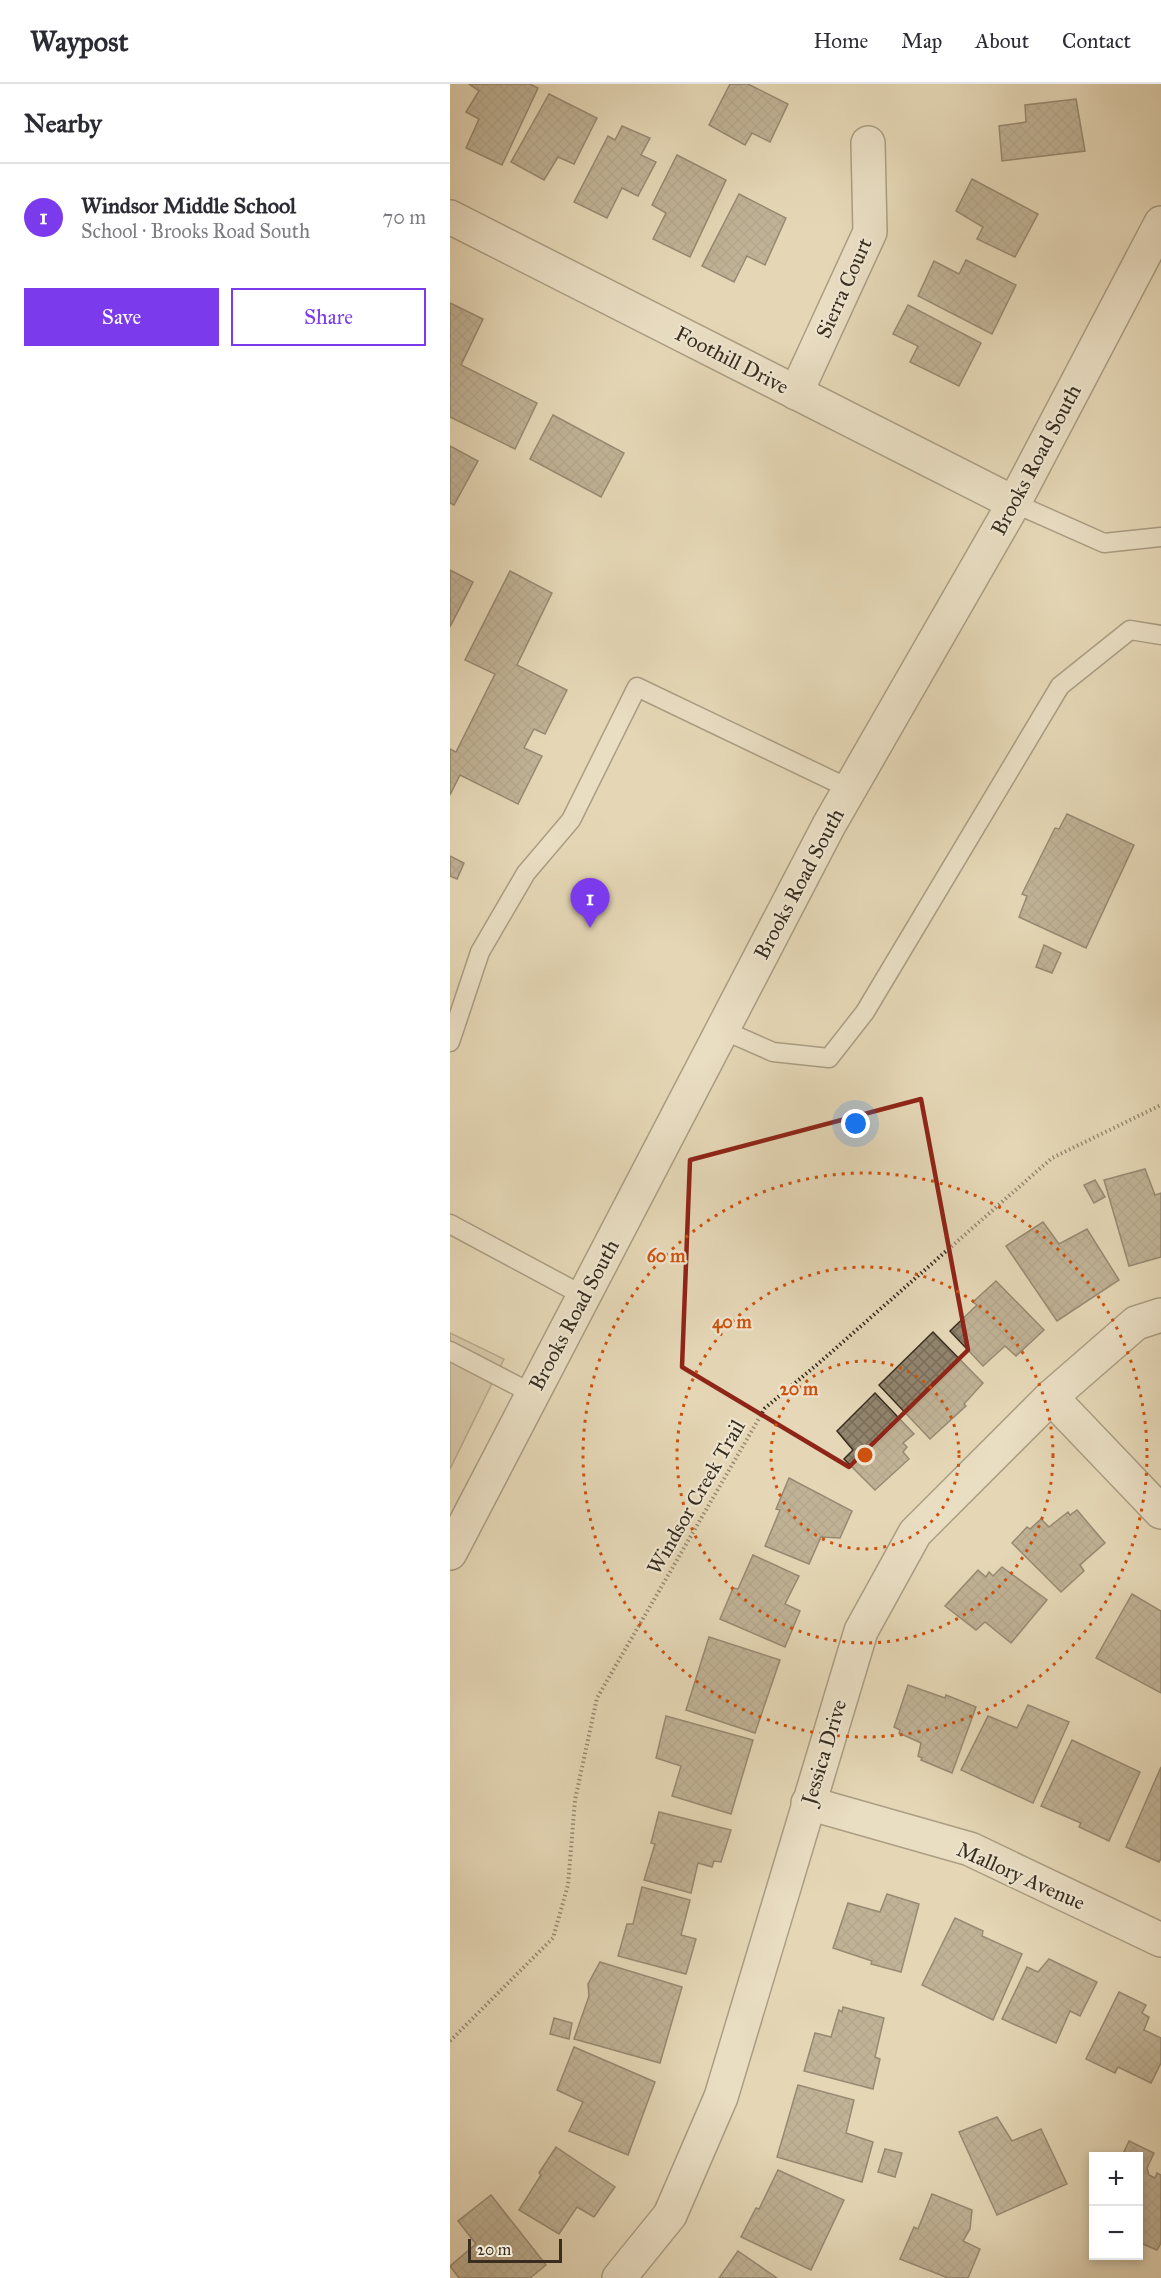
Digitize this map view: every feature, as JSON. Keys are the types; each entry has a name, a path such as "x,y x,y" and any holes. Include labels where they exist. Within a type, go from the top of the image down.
{"street":[{"name":"Sierra Court","path":"796,393 870,232 868,143"},
{"name":"Foothill Drive","path":"450,217 1014,502"},
{"name":"Brooks Road South","path":"450,1553 850,789 1014,502 1160,229"},
{"name":"Jessica Drive","path":"620,2278 670,2215 722,2097 861,1631 915,1533 1051,1397 1136,1323 1161,1315"},
{"path":"1051,1397 1161,1512"},
{"name":"Mallory Avenue","path":"808,1803 970,1849 1161,1940"}],"lane":[{"path":"1014,502 1104,543 1161,537"},
{"path":"723,1029 773,1052 829,1058 865,1012 1059,686 1130,630 1161,635"},
{"path":"450,1042 480,952 526,873 571,820 637,687 850,789"},
{"path":"450,1224 584,1296"},
{"path":"450,1352 533,1394"}],"path":[{"name":"Windsor Creek Trail","path":"450,2041 553,1938 568,1885 574,1800 597,1698 765,1408 1052,1158 1161,1104"}],"highlighted area":[{"path":"921,1099 968,1350 849,1467 682,1367 690,1160"}],"shaded area":[{"path":"450,1333 504,1359 450,1469"}],"building":[{"path":"469,84 530,84 538,88 502,165 466,148 479,119 466,112 479,91"},
{"path":"730,84 748,84 788,104 770,142 752,133 745,145 709,125"},
{"path":"549,94 597,118 574,164 558,157 544,180 511,162"},
{"path":"1076,99 1085,151 1002,161 999,126 1026,122 1025,105"},
{"path":"622,126 650,138 641,155 656,162 638,196 622,188 607,218 574,202 608,136 615,140"},
{"path":"677,155 726,180 690,257 653,239 666,213 652,205"},
{"path":"972,179 1038,214 1015,257 977,239 983,227 956,211"},
{"path":"739,194 786,218 765,265 747,256 734,282 702,266"},
{"path":"966,260 1016,285 992,334 918,296 934,261 959,274"},
{"path":"450,303 483,319 461,365 537,403 515,449 450,417"},
{"path":"908,305 981,343 959,386 910,362 918,346 893,334"},
{"path":"553,415 624,453 601,497 530,459"},
{"path":"450,446 478,461 454,505 450,503"},
{"path":"450,570 473,582 450,627"},
{"path":"510,571 552,593 517,665 567,690 545,734 534,729 524,748 542,756 518,804 460,775 450,795 450,749 456,752 495,674 465,660"},
{"path":"1067,814 1134,845 1086,948 1019,917 1027,896 1022,894 1055,828 1059,829"},
{"path":"450,856 464,863 457,879 450,876"},
{"path":"1044,945 1061,953 1052,973 1036,967"},
{"path":"1145,1169 1155,1195 1161,1193 1161,1257 1129,1266 1104,1180"},
{"path":"1095,1180 1105,1197 1094,1203 1084,1185"},
{"path":"1043,1222 1059,1244 1087,1229 1119,1280 1057,1321 1006,1246"},
{"path":"996,1281 1044,1330 1016,1356 1005,1346 983,1366 950,1331 977,1305 973,1302"},
{"path":"933,1332 983,1383 964,1404 966,1406 930,1439 879,1385"},
{"path":"875,1393 914,1434 903,1443 907,1447 903,1452 909,1459 875,1490 844,1459 853,1450 837,1431"},
{"path":"789,1478 852,1511 840,1538 821,1537 809,1564 765,1546 780,1510 776,1509"},
{"path":"1077,1510 1105,1543 1080,1565 1084,1571 1061,1592 1012,1543 1027,1527 1030,1529 1041,1519 1049,1527 1068,1512 1070,1515"},
{"path":"753,1555 799,1576 785,1604 800,1611 785,1647 720,1619 733,1588 738,1589"},
{"path":"1002,1567 1047,1600 1011,1643 985,1622 976,1630 945,1606 978,1570 986,1577 989,1572 993,1576"},
{"path":"1132,1594 1161,1611 1161,1693 1096,1658"},
{"path":"709,1637 780,1660 755,1733 686,1710"},
{"path":"908,1685 945,1698 946,1695 976,1707 952,1773 921,1760 922,1758 918,1756 921,1743 899,1733 900,1730 894,1727"},
{"path":"1028,1705 1069,1722 1033,1803 961,1770 988,1716 1017,1728"},
{"path":"666,1716 753,1740 731,1814 672,1796 681,1766 656,1758"},
{"path":"1072,1740 1140,1772 1109,1841 1079,1827 1081,1823 1041,1806"},
{"path":"1161,1767 1161,1859 1159,1862 1126,1847"},
{"path":"659,1812 731,1830 721,1862 714,1861 712,1867 698,1863 691,1893 644,1880 655,1844 651,1843"},
{"path":"642,1887 690,1900 681,1935 696,1939 686,1974 618,1956 627,1924 633,1924"},
{"path":"887,1894 919,1904 901,1972 871,1964 872,1961 833,1948 848,1903 880,1912"},
{"path":"955,1918 983,1931 982,1936 1022,1954 993,2020 922,1985"},
{"path":"1049,1959 1097,1982 1080,2016 1070,2011 1056,2043 1002,2019 1027,1967 1038,1972"},
{"path":"600,1962 682,1987 660,2063 574,2039 589,1996 588,1984"},
{"path":"1119,1992 1146,2005 1142,2013 1149,2017 1144,2030 1161,2038 1161,2063 1151,2083 1118,2067 1115,2073 1086,2059"},
{"path":"843,2007 884,2018 875,2057 880,2059 873,2089 804,2071 815,2033 831,2037 839,2010 842,2012"},
{"path":"554,2018 572,2023 569,2039 550,2034"},
{"path":"574,2047 655,2082 628,2155 569,2131 583,2102 557,2090"},
{"path":"798,2085 854,2100 846,2133 873,2142 862,2182 777,2157"},
{"path":"997,2117 1012,2141 1041,2129 1067,2184 997,2215 959,2132"},
{"path":"1129,2141 1154,2153 1147,2168 1149,2175 1155,2178 1157,2173 1161,2175 1161,2243 1157,2250 1143,2244 1143,2152 1124,2152"},
{"path":"556,2147 615,2187 594,2217 577,2207 559,2234 519,2210"},
{"path":"885,2149 902,2153 895,2177 878,2172"},
{"path":"778,2170 844,2200 811,2270 741,2237 756,2208 759,2209"},
{"path":"932,2194 972,2210 970,2229 963,2241 980,2249 968,2278 948,2278 900,2259 914,2227 918,2229"},
{"path":"491,2195 546,2265 530,2278 459,2278 450,2266 476,2244 458,2221"},
{"path":"738,2251 777,2278 719,2278"}],"place":[{"name":"Windsor Middle School","path":"590,928"}]}
